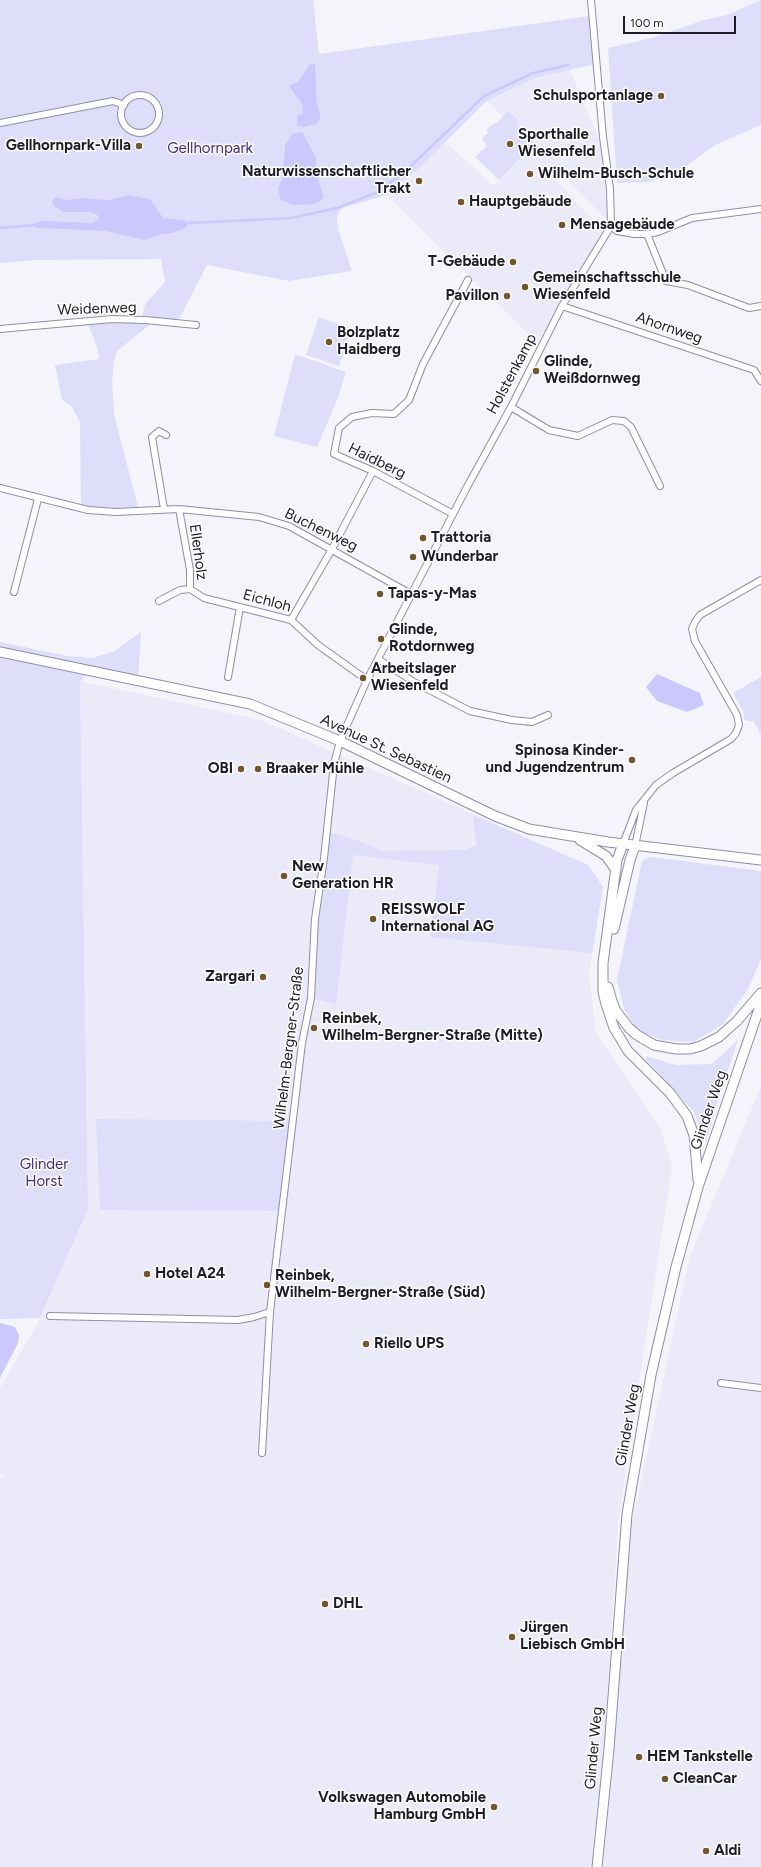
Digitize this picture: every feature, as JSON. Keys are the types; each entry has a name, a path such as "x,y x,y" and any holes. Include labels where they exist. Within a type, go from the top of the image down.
{"main road":[{"name":"Avenue St. Sebastien","path":"0,652 250,704 340,741 508,822 544,833 635,846 761,860"},
{"path":"576,838 606,856 616,870"},
{"path":"623,844 617,860 603,963 603,992 614,1028 628,1051 670,1093 687,1116 696,1145 698,1187"},
{"path":"635,846 630,860 614,927 607,969 607,979 612,1001 626,1024 637,1035 654,1045 665,1048 690,1049 719,1038 733,1025 761,993"},
{"name":"Glinder Weg","path":"596,1867 609,1750 627,1514 651,1375 676,1267 698,1187 761,1003"}],"street":[{"path":"591,0 603,137 610,188 611,226 617,231 634,234 647,234 658,232 692,218 761,209"},
{"path":"136,96 147,97 156,105 158,110 157,122 149,131 142,133 130,130 122,120 121,114 124,105 130,98 136,96"},
{"path":"0,122 113,101 124,105"},
{"name":"Holstenkamp","path":"340,741 367,680 562,306 611,226"},
{"path":"647,234 666,281 688,285 749,308 761,306"},
{"name":"Haidberg","path":"453,514 373,471 334,454 339,428 352,417 372,413 394,414 409,400 423,364 468,280"},
{"name":"Ahornweg","path":"562,306 754,370 761,381"},
{"name":"Weidenweg","path":"0,329 112,319 146,320 196,325"},
{"path":"510,407 549,430 578,436 612,420 624,421 631,427 660,486"},
{"path":"164,509 152,437 159,431 166,435"},
{"path":"291,620 332,549 373,471"},
{"name":"Buchenweg","path":"0,488 38,499 88,510 123,512 179,509 259,517 289,526 411,594"},
{"path":"14,592 38,499"},
{"name":"Ellerholz","path":"159,601 180,590 190,589 190,570 179,509"},
{"path":"623,844 634,814 651,791 667,776 731,739 736,733 739,725 737,715 695,642 692,630 695,622 700,616 761,580"},
{"name":"Eichloh","path":"190,589 204,598 291,620 318,645 367,680"},
{"path":"228,677 240,607"},
{"path":"378,659 414,682 470,711 512,720 532,722 548,715"},
{"name":"Wilhelm-Bergner-Straße","path":"262,1453 270,1312 302,1043 312,998 316,907 324,858 334,764 340,741"},
{"path":"635,846 642,809 651,791"},
{"path":"50,1316 238,1320 270,1312"},
{"path":"721,1383 761,1388"}],"shaded area":[{"name":"Gemeinschaftsschule Wiesenfeld","path":"570,69 602,147 609,222 558,171 553,177 603,231 537,343 386,195 418,169 446,142 493,186 532,146 487,101 535,78"},
{"path":"80,681 261,720 588,865 603,887 589,975 596,1033 661,1130 672,1167 619,1515 596,1867 0,1867 0,1478 5,1476 0,1473 0,1388 40,1319 88,1209"},
{"path":"761,1086 761,1867 600,1867 607,1823 632,1523 690,1256"}],"green space":[{"name":"Gellhornpark","path":"0,0 313,0 319,54 590,16 595,64 535,78 487,101 418,169 386,195 342,208 337,216 338,229 352,271 289,281 207,265 178,321 157,319 117,351 114,361 112,382 114,414 139,511 81,509 80,423 72,407 62,400 55,365 99,359 97,347 86,319 142,318 145,304 165,282 161,259 37,260 0,263","holes":["299,81 317,87 317,102 321,117 297,124 303,114 302,104 289,86","316,158 318,178 324,198 278,188 283,177","129,195 150,199 162,218 184,220 173,233 145,239 105,231 35,228 93,223 99,218 96,214 87,212 57,197 66,200 84,198 107,200"]},
{"name":"Schulsportanlage","path":"761,0 761,125 715,145 679,171 650,182 617,183 608,48 652,38 704,20 727,15"},
{"name":"Sporthalle Wiesenfeld","path":"508,111 520,122 516,124 535,143 499,180 475,157 487,146 482,138 488,133 486,130 494,123 497,123"},
{"name":"Bolzplatz Haidberg","path":"319,317 352,329 339,366 306,355"},
{"path":"295,354 346,372 337,400 317,447 274,436"},
{"name":"Glinder Horst","path":"141,632 138,680 90,671 80,681 88,1209 40,1318 0,1319 0,642 67,656 92,658 113,652"},
{"path":"761,677 761,735 754,722 744,720 743,711 733,693"},
{"path":"473,815 588,865 603,887 592,953 430,937 439,865 353,855 336,1004 312,998 327,832 351,838 383,851 466,850 476,845"},
{"path":"650,857 761,871 761,959 748,989 722,1025 693,1042 663,1040 638,1032 624,1009 617,980 642,861"},
{"path":"738,1040 706,1142 694,1112 646,1059 646,1056 676,1065 712,1064"},
{"path":"96,1119 293,1121 282,1211 100,1210"}],"water":[{"path":"310,64 315,64 317,102 321,117 316,124 303,127 297,125 297,116 303,114 302,104 289,86 299,81"},
{"path":"302,132 316,158 318,178 324,198 315,204 292,205 280,199 278,188 283,177 285,145 292,134"},
{"path":"129,195 150,199 163,218 184,220 189,223 185,228 173,233 159,235 145,240 105,231 35,228 34,225 37,222 45,221 93,223 99,218 96,214 87,212 64,212 54,206 52,200 57,197 66,200 84,198 107,200"},
{"path":"657,674 700,693 704,705 687,712 657,701 646,687"},
{"path":"0,1323 15,1327 19,1335 18,1343 0,1378"}],"waterway":[{"path":"189,223 291,218 337,208 378,192 408,169 484,96 533,73 568,65"},
{"path":"0,228 34,225"}],"place":[{"name":"Schulsportanlage","path":"661,96"},
{"name":"Sporthalle Wiesenfeld","path":"510,144"},
{"name":"Gellhornpark-Villa","path":"139,146"},
{"name":"Wilhelm-Busch-Schule","path":"530,174"},
{"name":"Naturwissenschaftlicher Trakt","path":"419,181"},
{"name":"Hauptgebäude","path":"461,202"},
{"name":"Mensagebäude","path":"562,225"},
{"name":"T-Gebäude","path":"513,262"},
{"name":"Gemeinschaftsschule Wiesenfeld","path":"525,287"},
{"name":"Pavillon","path":"507,296"},
{"name":"Bolzplatz Haidberg","path":"329,342"},
{"name":"Glinde, Weißdornweg","path":"536,371"},
{"name":"Trattoria","path":"423,538"},
{"name":"Wunderbar","path":"413,557"},
{"name":"Tapas-y-Mas","path":"380,594"},
{"name":"Glinde, Rotdornweg","path":"381,639"},
{"name":"Arbeitslager Wiesenfeld","path":"363,678"},
{"name":"Spinosa Kinder- und Jugendzentrum","path":"632,760"},
{"name":"OBI","path":"241,769"},
{"name":"Braaker Mühle","path":"258,769"},
{"name":"New Generation HR","path":"284,876"},
{"name":"REISSWOLF International AG","path":"373,919"},
{"name":"Zargari","path":"263,977"},
{"name":"Reinbek, Wilhelm-Bergner-Straße (Mitte)","path":"314,1028"},
{"name":"Hotel A24","path":"147,1274"},
{"name":"Reinbek, Wilhelm-Bergner-Straße (Süd)","path":"267,1285"},
{"name":"Riello UPS","path":"366,1344"},
{"name":"DHL","path":"325,1604"},
{"name":"Jürgen Liebisch GmbH","path":"512,1637"},
{"name":"HEM Tankstelle","path":"639,1757"},
{"name":"CleanCar","path":"665,1779"},
{"name":"Volkswagen Automobile Hamburg GmbH","path":"494,1807"},
{"name":"Aldi","path":"706,1851"}]}
